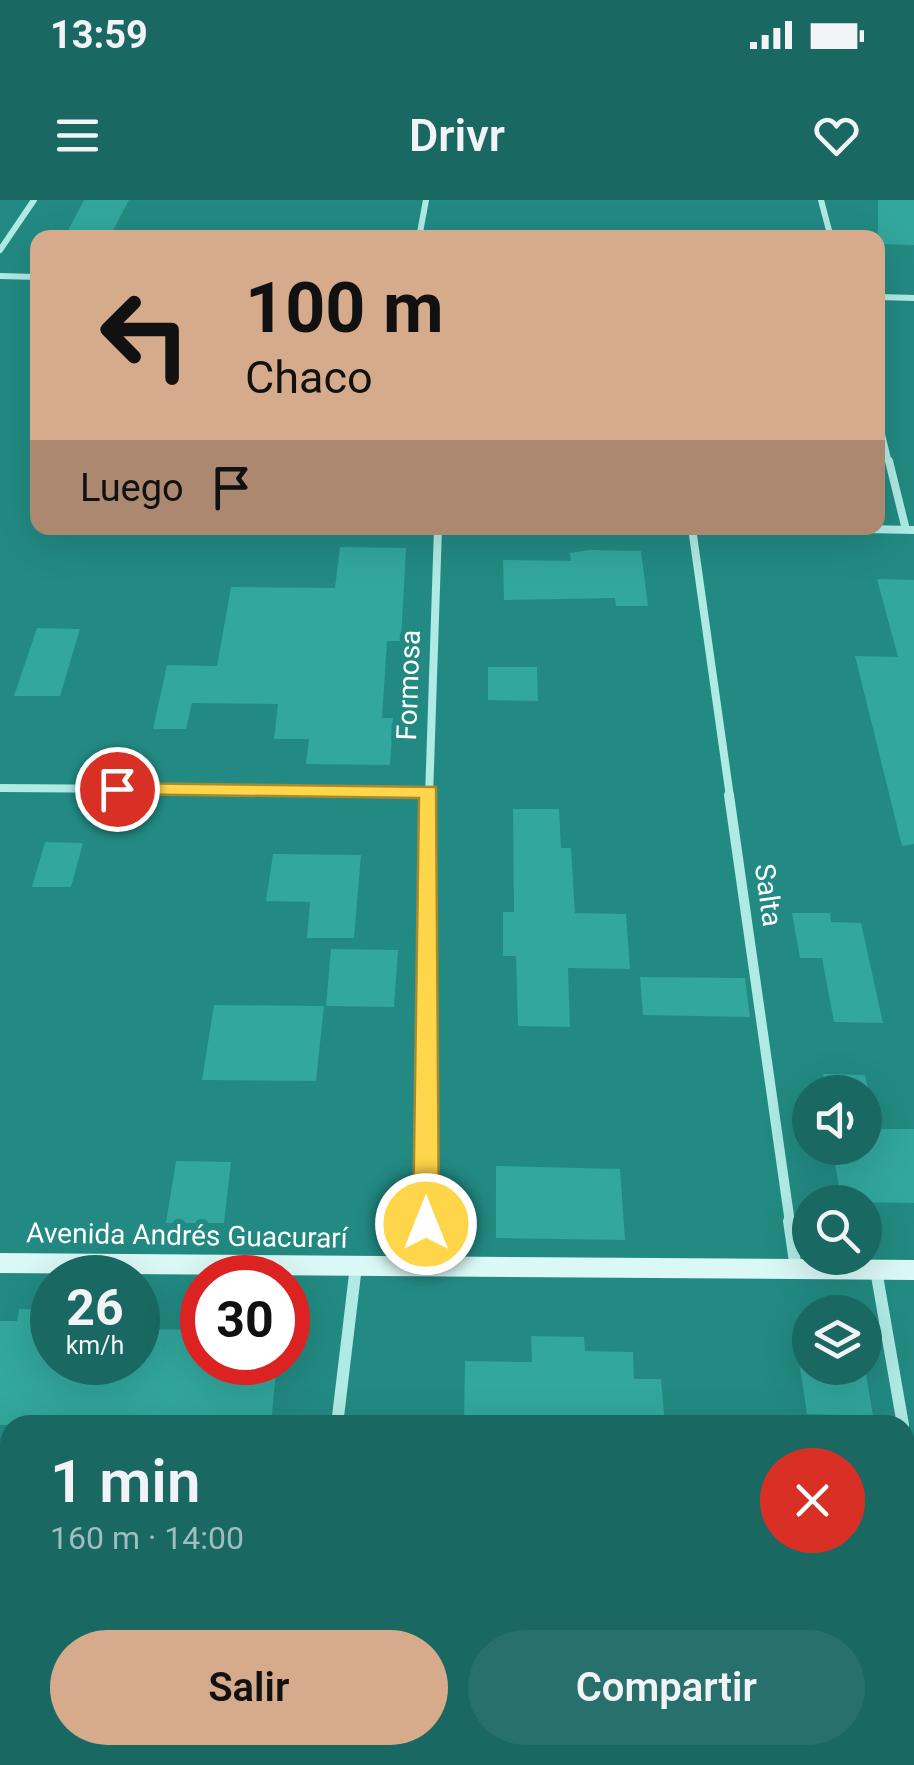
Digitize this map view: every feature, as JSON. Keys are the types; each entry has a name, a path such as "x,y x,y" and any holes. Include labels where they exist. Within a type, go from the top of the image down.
{"street":[{"path":"0,250 34,200"},
{"path":"420,230 426,200"},
{"path":"822,200 829,230"},
{"path":"0,276 30,277"},
{"path":"885,298 914,298"},
{"path":"885,442 910,530 885,529"},
{"name":"Formosa","path":"426,1263 429,792 438,535"},
{"name":"Salta","path":"693,535 792,1240"},
{"path":"0,788 429,792"},
{"name":"Avenida Andrés Guacurarí","path":"0,1263 426,1263 792,1269"},
{"path":"338,1415 356,1266"},
{"name":"Avenida Andrés Guacurarí","path":"882,1269 914,1270"},
{"path":"877,1275 902,1415"}],"building":[{"path":"84,200 129,200 113,230 68,230"},
{"path":"878,200 914,200 914,245 885,244 885,230 878,230"},
{"path":"340,547 406,548 401,641 387,641 382,718 393,718 390,765 306,764 309,739 274,739 278,704 192,703 186,729 153,729 167,665 217,666 231,587 335,588"},
{"path":"641,551 648,606 616,606 615,598 504,600 503,560 571,561 570,553"},
{"path":"877,579 914,580 914,844 902,846 855,656 898,657"},
{"path":"37,628 80,629 60,696 14,696"},
{"path":"488,667 537,667 538,701 488,700"},
{"path":"513,809 559,809 561,848 571,848 575,913 626,914 630,969 568,968 570,1027 518,1026 516,956 503,956 503,912 514,912"},
{"path":"45,842 83,843 71,887 32,887"},
{"path":"273,854 361,855 354,938 307,938 310,902 266,901"},
{"path":"792,913 830,913 831,922 861,923 883,1023 834,1022 822,958 800,958"},
{"path":"331,949 398,950 394,1007 326,1006"},
{"path":"640,977 745,978 750,1017 643,1015"},
{"path":"214,1005 324,1006 316,1081 202,1080"},
{"path":"882,1129 914,1129 914,1203 882,1203 882,1185 839,1185 835,1165 882,1165"},
{"path":"176,1161 231,1162 224,1223 166,1223"},
{"path":"496,1166 620,1169 625,1240 496,1238"},
{"path":"19,1309 30,1309 30,1385 160,1385 160,1329 180,1330 180,1385 275,1385 272,1415 0,1415 0,1321 17,1321"},
{"path":"531,1336 584,1337 585,1351 633,1352 634,1379 661,1379 664,1415 464,1415 465,1361 532,1362"},
{"path":"803,1385 868,1385 873,1415 807,1414"}],"route":[{"path":"117,789 429,792 426,1224"}]}
